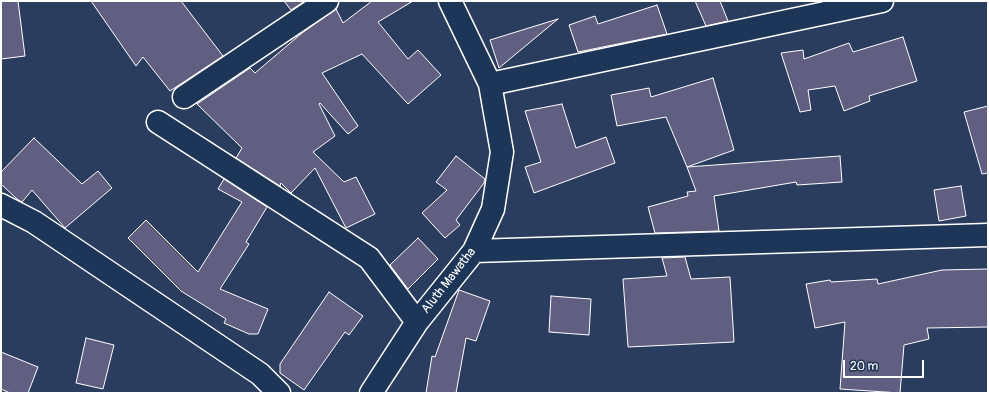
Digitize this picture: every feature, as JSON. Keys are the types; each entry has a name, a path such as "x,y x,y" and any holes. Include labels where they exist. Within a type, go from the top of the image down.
{"street":[{"path":"184,97 327,1"},
{"name":"Aluth Mawatha","path":"371,393 417,322 474,251 493,209 502,152 490,84 450,1"},
{"path":"490,84 882,1"},
{"path":"158,122 369,258 417,322"},
{"path":"1,205 34,222 260,374 279,393"},
{"path":"474,251 988,235"}],"building":[{"path":"1,1 18,1 25,56 1,59"},
{"path":"91,1 181,1 223,56 170,91 143,57 136,66"},
{"path":"284,1 305,1 291,10"},
{"path":"372,1 413,1 378,22 408,59 418,50 441,75 408,104 362,54 322,73 358,126 348,134 320,103 319,104 335,136 313,152 344,182 356,177 375,214 346,228 315,168 291,193 281,183 280,186 236,158 242,148 197,104 250,68 255,73 302,33 336,9 343,23"},
{"path":"695,1 720,1 728,21 706,26"},
{"path":"657,5 667,34 578,52 569,25 595,16 598,24"},
{"path":"558,19 499,68 490,40"},
{"path":"903,37 917,81 869,96 870,101 844,111 835,86 808,90 811,110 800,112 781,53 803,50 804,59 849,43 853,52"},
{"path":"713,78 734,150 687,167 666,117 617,126 611,95 649,88 651,97"},
{"path":"562,104 576,148 606,137 615,163 534,193 525,167 541,162 525,111"},
{"path":"988,106 988,173 982,174 964,112"},
{"path":"34,138 82,184 98,171 112,188 65,228 32,190 22,202 1,184 1,172"},
{"path":"456,156 485,179 484,183 456,220 460,225 445,238 422,213 447,190 436,182"},
{"path":"840,156 842,182 797,185 796,182 714,196 719,231 655,233 648,207 688,196 687,192 696,191 687,167"},
{"path":"224,179 267,207 246,242 249,244 220,289 268,309 258,334 249,334 224,323 226,319 181,291 128,238 146,220 198,272 242,202 218,189"},
{"path":"961,186 966,216 939,221 934,190"},
{"path":"418,238 438,259 408,289 390,265"},
{"path":"685,257 691,279 730,277 734,342 628,347 623,279 667,276 662,258"},
{"path":"988,269 988,327 927,328 929,339 904,345 900,393 840,389 845,322 815,328 806,284 830,280 831,282 877,279 878,284 942,270"},
{"path":"459,290 490,301 476,341 466,338 456,393 426,393 432,356 435,357"},
{"path":"329,292 363,316 349,335 345,332 304,390 280,373 280,364"},
{"path":"551,296 591,299 589,335 549,332"},
{"path":"86,338 114,345 103,389 76,383"},
{"path":"1,352 38,367 28,393 10,393 1,389"}]}
